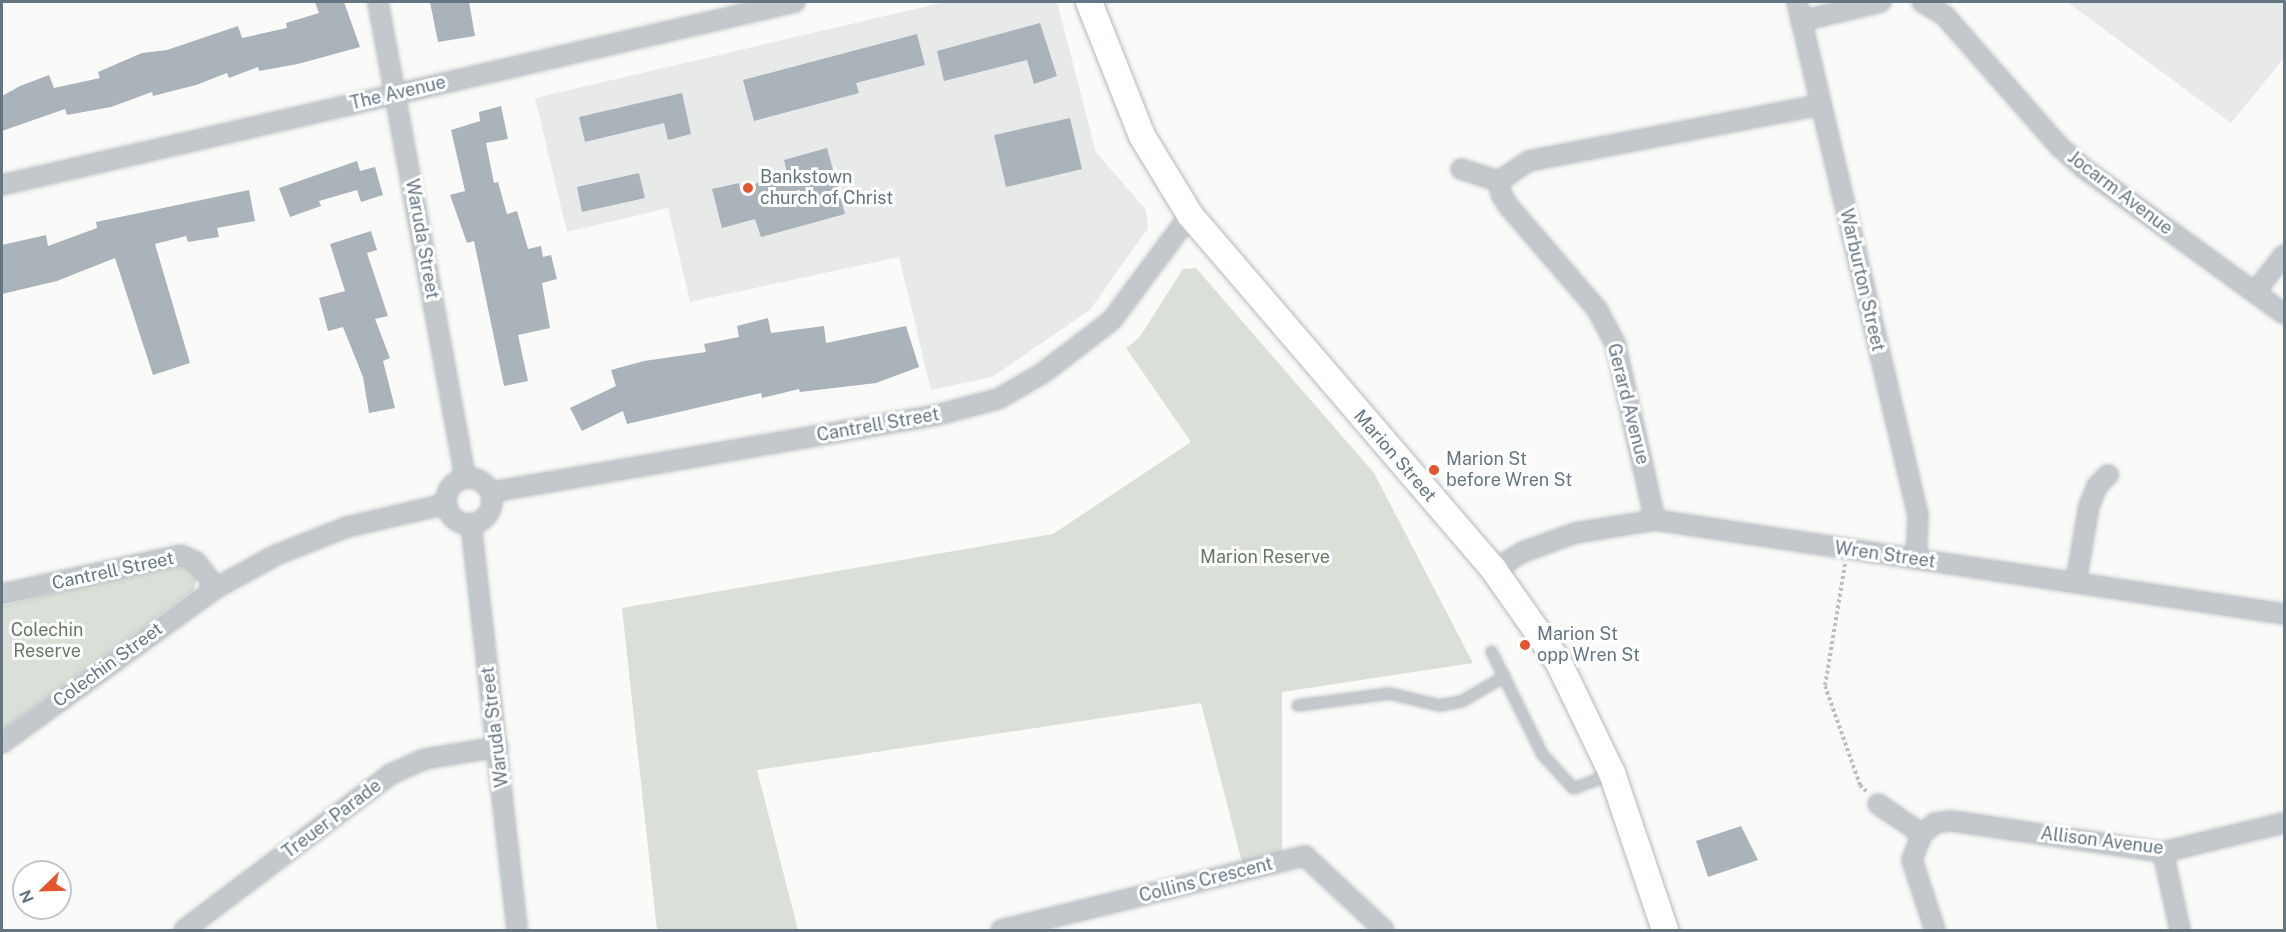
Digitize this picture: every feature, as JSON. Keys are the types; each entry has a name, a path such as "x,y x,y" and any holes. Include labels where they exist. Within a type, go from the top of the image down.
{"main road":[{"name":"Marion Street","path":"1089,2 1142,136 1190,215 1494,570 1558,661 1612,773 1665,930"}],"street":[{"name":"Waruda Street","path":"378,2 465,477"},
{"name":"The Avenue","path":"2,185 795,2"},
{"name":"Warburton Street","path":"1797,2 1918,514 1916,559"},
{"path":"1801,21 1881,2"},
{"name":"Jocarm Avenue","path":"1922,2 1945,16 2059,146 2082,167 2284,314"},
{"path":"1461,169 1499,181 1528,161 1820,105"},
{"name":"Gerard Avenue","path":"1499,181 1501,194 1509,207 1596,308 1615,344 1656,519"},
{"name":"Cantrell Street","path":"491,492 937,415 998,399 1043,373 1112,320 1190,215"},
{"path":"2255,292 2284,255"},
{"path":"2076,582 2089,506 2097,486 2108,475"},
{"path":"465,477 484,482 491,492 489,513 471,524 452,517 446,504 453,484 465,477"},
{"path":"216,588 300,544 328,533 446,504"},
{"name":"Wren Street","path":"1494,570 1523,552 1575,533 1656,519 2284,614"},
{"name":"Waruda Street","path":"471,524 517,930"},
{"name":"Cantrell Street","path":"2,594 181,555 196,562 216,588"},
{"name":"Colechin Street","path":"2,743 216,588"},
{"name":"Treuer Parade","path":"184,930 391,774 425,759 498,747"},
{"path":"1878,804 1922,834 1912,861 1935,930"},
{"name":"Allison Avenue","path":"1922,834 1935,823 1952,821 2163,852 2284,822"},
{"path":"2163,852 2180,930"},
{"name":"Collins Crescent","path":"1001,930 1305,856 1384,930"}],"lane":[{"path":"1491,651 1542,754 1573,788 1612,773"},
{"path":"1297,705 1389,693 1439,705 1461,700 1503,676"}],"path":[{"path":"1847,549 1825,686 1860,785 1878,804"}],"shaded area":[{"path":"945,2 1057,2 1096,152 1146,210 1148,228 1090,310 992,377 931,390 899,257 690,302 668,208 567,232 535,98"},
{"path":"2067,2 2284,2 2284,58 2231,123"}],"green space":[{"name":"Marion Reserve","path":"1196,268 1374,473 1473,663 1282,692 1282,856 1243,866 1201,703 757,770 798,930 657,930 622,608 1053,534 1191,442 1126,348 1139,338 1183,269"},
{"name":"Colechin Reserve","path":"179,564 198,573 194,590 2,730 2,606"}],"building":[{"path":"315,2 344,2 360,47 298,64 259,71 258,67 229,78 227,73 196,85 153,96 152,92 111,107 67,115 65,109 2,131 2,96 20,86 49,75 54,88 100,78 98,72 142,53 167,50 238,26 242,38 287,28 286,23 319,13"},
{"path":"430,2 469,2 475,36 438,42"},
{"path":"1040,23 1057,76 1034,84 1027,60 944,81 937,51"},
{"path":"917,34 925,65 856,83 859,93 754,121 743,80"},
{"path":"682,93 691,134 668,140 664,123 585,142 579,117"},
{"path":"501,106 508,139 486,143 494,183 498,182 507,214 517,211 528,249 541,246 543,257 551,255 557,279 542,283 550,328 518,335 528,381 504,386 474,241 467,243 450,195 465,191 451,130 480,121 479,112"},
{"path":"1070,118 1082,169 1006,187 994,135"},
{"path":"827,148 845,214 761,237 755,219 722,228 712,189 739,183 740,189 787,173 784,160"},
{"path":"357,161 360,171 375,167 383,195 361,202 357,190 319,201 321,206 290,217 279,188"},
{"path":"639,173 645,198 582,212 577,187"},
{"path":"249,190 255,221 217,228 219,237 188,242 186,236 155,244 190,363 153,375 115,258 57,281 2,294 2,245 46,235 48,246 97,228 96,222"},
{"path":"371,231 377,250 367,253 388,316 375,319 390,358 383,361 395,408 369,413 363,377 343,327 328,331 319,298 345,291 330,244"},
{"path":"768,318 771,333 824,326 826,343 906,326 919,367 876,383 800,392 799,389 762,398 761,393 627,424 623,411 582,431 570,408 616,386 611,370 644,361 706,352 704,344 739,337 737,326"},
{"path":"1741,826 1758,860 1708,877 1696,841"}],"place":[{"name":"Bankstown church of Christ","path":"748,188"},
{"name":"Marion St before Wren St","path":"1434,470"},
{"name":"Marion St opp Wren St","path":"1525,645"}]}
